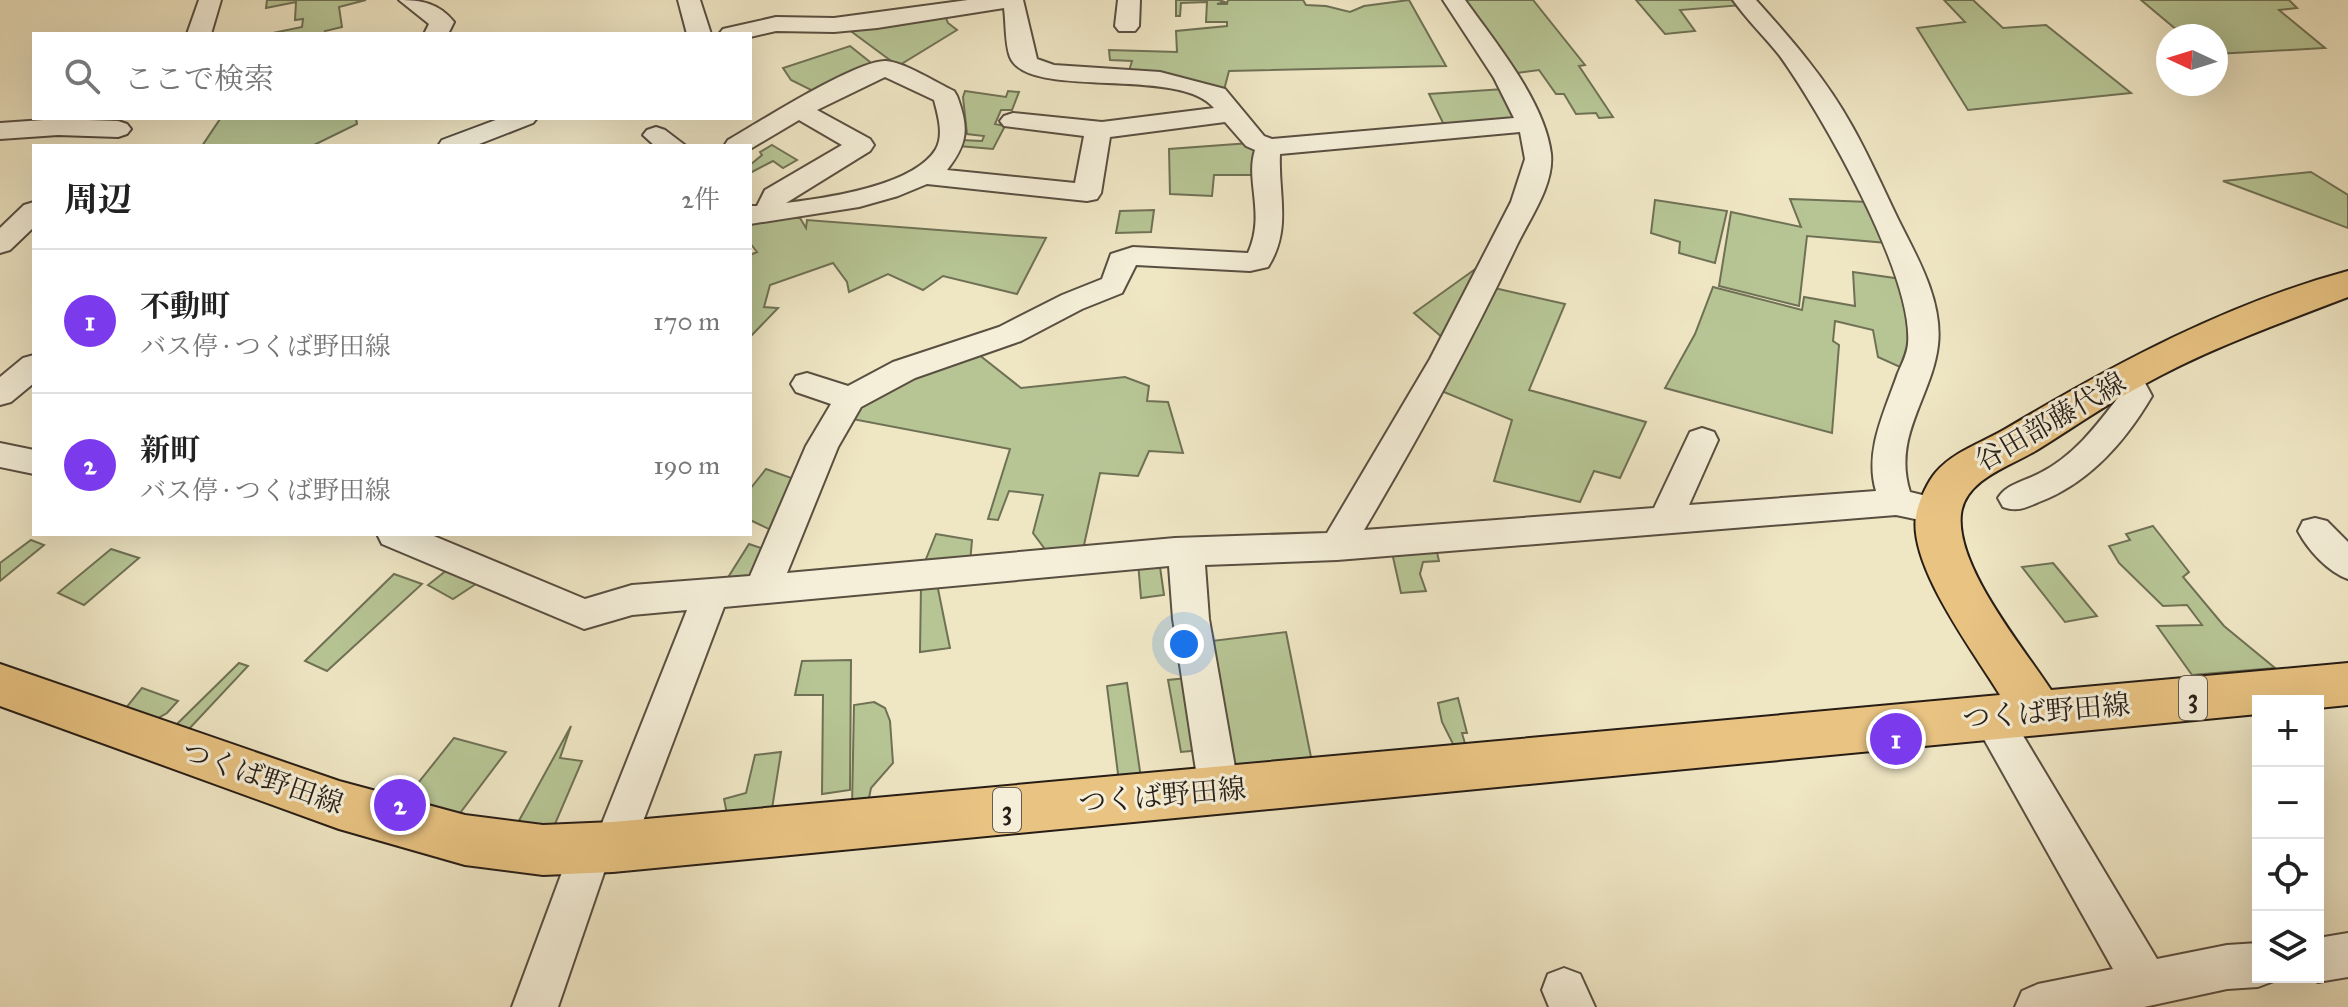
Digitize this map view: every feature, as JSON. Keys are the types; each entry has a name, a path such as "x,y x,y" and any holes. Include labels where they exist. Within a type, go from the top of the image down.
{"main road":[{"name":"谷田部藤代線","path":"1917,507 1962,473 2126,376 2217,332 2348,283"},
{"path":"1917,507 1940,548 2014,714"},
{"name":"つくば野田線","path":"0,685 339,805 451,836 504,847 602,848 2348,684"}],"street":[{"path":"200,32 210,0"},
{"path":"410,0 442,22 437,32"},
{"path":"689,0 698,32"},
{"path":"776,24 813,0"},
{"path":"740,32 776,24 834,25 1012,0 1022,57 1028,64 1051,72 1160,79 1194,86 1216,94 1255,141 1269,147 1529,124"},
{"path":"1127,26 1129,0"},
{"path":"1337,546 1419,407 1521,208 1538,159 1536,140 1497,63 1454,0"},
{"path":"1744,0 1788,51 1838,124 1912,276 1922,320 1923,346 1890,444 1887,473 1917,507"},
{"path":"759,214 809,210 857,200 920,175 943,159 950,147 950,108 945,96 885,68 834,25"},
{"path":"740,144 829,92 885,68"},
{"path":"759,214 775,196 861,145 799,110"},
{"path":"1013,121 1102,130 1233,113"},
{"path":"457,120 480,135"},
{"path":"456,144 519,120"},
{"path":"0,131 58,127 116,131"},
{"path":"920,175 1087,193 1097,135 1102,130"},
{"path":"762,591 822,446 850,399 904,370 1010,334 1112,286 1117,280 1121,261 1133,256 1258,260 1266,248 1271,230 1266,156 1269,147"},
{"path":"0,244 20,215"},
{"path":"0,394 32,368"},
{"path":"2015,498 2043,488 2093,454 2136,396 2126,376"},
{"path":"807,384 850,399"},
{"path":"1666,519 1702,440"},
{"path":"0,455 32,462"},
{"path":"399,536 584,614 632,600 1186,552 1337,546 1666,519 1917,507"},
{"path":"2315,531 2348,565"},
{"path":"1186,552 1191,619 1219,790"},
{"path":"535,1007 711,595"},
{"path":"2014,714 2146,983"},
{"path":"2324,959 2348,955"},
{"path":"2038,1007 2227,967 2252,965"}],"green space":[{"path":"267,0 366,0 339,7 342,27 325,32 278,32 302,27 303,19 295,20 296,2 266,8"},
{"path":"1176,0 1219,0 1225,2 1217,4 1227,4 1228,0 1303,0 1306,5 1350,12 1364,6 1409,0 1446,66 1229,71 1224,90 1129,71 1132,61 1110,60 1109,50 1177,52 1176,31 1227,26 1227,22 1206,22 1207,2 1181,3 1180,16 1176,16"},
{"path":"1463,0 1533,0 1585,65 1579,66 1613,117 1599,118 1596,113 1576,114 1564,94 1556,94 1539,70 1509,74"},
{"path":"1636,0 1738,0 1743,5 1680,10 1695,31 1665,34"},
{"path":"1944,0 1973,0 2003,28 2046,25 2131,93 1968,110 1917,28 1965,22"},
{"path":"2141,0 2289,0 2297,8 2279,10 2325,48 2228,53 2228,24 2170,24"},
{"path":"944,13 948,23 957,30 898,66 852,32 860,26"},
{"path":"850,46 870,62 870,69 817,93 791,80 783,68"},
{"path":"1504,89 1520,119 1444,125 1429,94"},
{"path":"965,91 1006,97 1008,91 1019,92 1012,110 1001,110 995,124 1005,126 993,149 959,146 961,140 982,141 984,136 967,134"},
{"path":"219,120 356,120 357,124 316,144 203,144"},
{"path":"772,145 797,160 783,168 773,161 752,172 752,163 762,155 760,152"},
{"path":"1255,145 1262,175 1214,175 1212,196 1170,194 1169,149"},
{"path":"2311,172 2348,195 2348,228 2223,181"},
{"path":"1790,199 1870,202 1888,243 1807,236 1799,306 1719,286 1731,212 1801,227"},
{"path":"1655,200 1727,211 1715,263 1679,253 1680,242 1651,233"},
{"path":"1154,210 1151,232 1116,233 1120,211"},
{"path":"800,218 806,228 807,220 1046,238 1017,294 943,276 923,290 888,274 849,292 847,282 833,263 770,285 764,307 778,308 752,335 752,254 757,252 752,246 752,219"},
{"path":"1485,262 1444,339 1414,313"},
{"path":"1853,272 1908,280 1916,329 1906,366 1900,367 1878,357 1873,330 1835,321 1833,341 1839,345 1832,433 1665,388 1695,334 1713,287 1802,310 1804,297 1855,306"},
{"path":"1490,287 1565,304 1529,390 1646,422 1620,478 1594,471 1580,502 1494,481 1512,420 1439,390"},
{"path":"978,354 1021,388 1125,377 1149,386 1147,401 1168,402 1183,453 1149,451 1138,476 1100,473 1084,545 1111,550 1050,556 1033,533 1043,495 1009,491 998,520 988,519 1010,449 847,418 896,380"},
{"path":"766,469 797,480 775,532 752,521 752,486"},
{"path":"2153,526 2189,572 2183,577 2224,626 2275,668 2192,675 2157,626 2202,625 2187,605 2163,606 2119,563 2109,546 2130,540 2126,534"},
{"path":"936,534 972,540 970,563 922,569"},
{"path":"31,540 44,545 0,581 0,563"},
{"path":"749,544 770,551 758,575 722,587"},
{"path":"1435,544 1439,561 1423,562 1420,574 1426,591 1401,593 1393,557 1397,548"},
{"path":"111,549 139,558 84,605 58,593"},
{"path":"1159,560 1164,595 1141,598 1138,562"},
{"path":"2053,563 2097,616 2065,622 2022,567"},
{"path":"452,566 482,580 453,599 428,585"},
{"path":"394,574 422,584 327,671 305,661"},
{"path":"937,584 950,648 920,652 921,585"},
{"path":"1286,632 1312,762 1230,769 1203,642"},
{"path":"851,660 850,790 822,794 823,695 795,695 802,661"},
{"path":"239,663 248,666 188,730 176,725"},
{"path":"1187,678 1201,750 1181,752 1168,680"},
{"path":"1127,683 1141,778 1119,782 1107,686"},
{"path":"142,688 178,701 167,713 153,721 126,708"},
{"path":"1458,698 1467,733 1462,733 1466,747 1455,748 1442,722 1438,703"},
{"path":"874,702 885,708 890,721 893,763 871,788 868,803 852,807 854,705"},
{"path":"571,726 560,758 582,761 552,831 515,828"},
{"path":"454,738 506,752 457,817 403,802"},
{"path":"781,752 771,815 728,819 724,799 746,793 755,755"}],"place":[{"name":"不動町","path":"1896,739"},
{"name":"新町","path":"400,805"}]}
